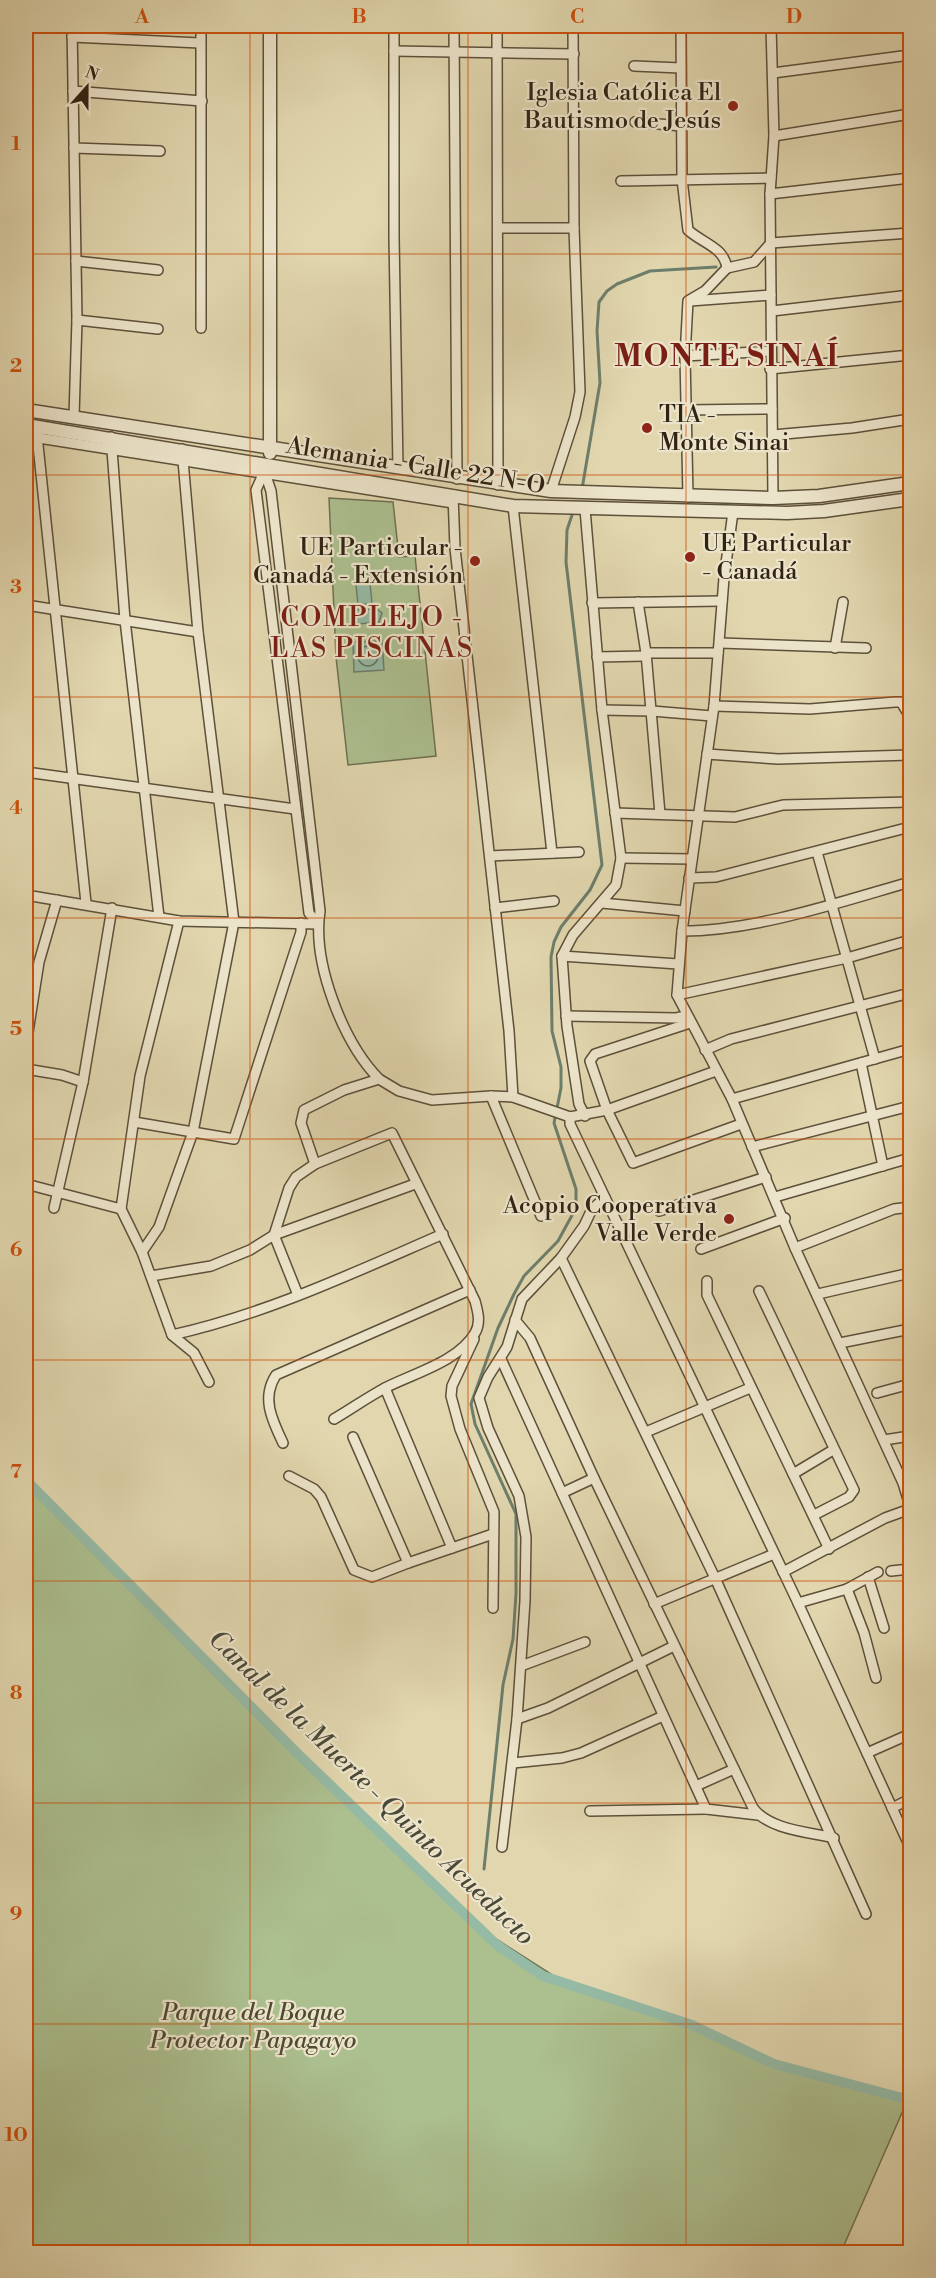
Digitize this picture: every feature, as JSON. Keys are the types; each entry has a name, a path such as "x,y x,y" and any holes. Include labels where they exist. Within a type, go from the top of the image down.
{"street":[{"path":"72,26 77,320 74,416"},
{"path":"201,26 201,328"},
{"path":"270,26 272,448 256,490 309,913 318,924"},
{"path":"394,26 394,237 398,468"},
{"path":"454,26 457,479"},
{"path":"497,26 500,228 498,485"},
{"path":"554,492 580,392 574,228 573,26"},
{"path":"681,26 682,179 688,230 717,250 725,259 727,268"},
{"path":"771,26 774,136 770,194 773,498"},
{"path":"72,37 200,43"},
{"path":"394,51 574,54"},
{"path":"773,73 910,55"},
{"path":"634,66 681,68"},
{"path":"73,91 202,101"},
{"path":"774,136 910,114"},
{"path":"635,122 682,126"},
{"path":"74,148 160,152"},
{"path":"621,182 771,178"},
{"path":"770,194 910,178"},
{"path":"500,228 574,228"},
{"path":"688,301 705,291 727,268 754,262 771,243 910,233"},
{"path":"76,261 158,270"},
{"path":"688,301 771,295"},
{"path":"772,311 910,295"},
{"path":"688,301 686,356 688,497"},
{"path":"77,320 158,329"},
{"path":"686,356 771,351"},
{"path":"770,369 910,354"},
{"path":"687,410 772,409"},
{"name":"Alemania - Calle 22 N-O","path":"26,410 457,479 554,492 773,498 819,496 910,483"},
{"path":"773,435 852,428 910,419"},
{"path":"26,436 33,430"},
{"path":"33,430 86,903"},
{"name":"Alemania - Calle 22 N-O","path":"33,430 453,499 513,506 733,512 824,511 910,499"},
{"path":"111,443 124,620 159,917"},
{"path":"142,1252 159,1227 193,1132 234,922 198,632 183,455"},
{"path":"266,468 272,502 320,911 318,924 322,957 331,994 353,1044 367,1067 379,1079 399,1091 432,1100 491,1096 513,1097 570,1117 585,1116 607,1110 716,1071"},
{"path":"453,499 455,548 490,856 513,1097"},
{"path":"513,506 552,853"},
{"path":"583,509 602,710 621,858 616,885 573,934 562,956 566,1016 579,1104 585,1116"},
{"path":"733,512 722,601 713,711 682,931 677,995 732,1099 795,1248 884,1440 907,1483 910,1508 885,1518 783,1572"},
{"path":"592,603 722,601"},
{"path":"638,602 652,711 660,814"},
{"path":"835,648 843,602"},
{"path":"26,605 198,632"},
{"path":"597,657 719,648 866,648"},
{"path":"602,710 810,709 901,702 909,711"},
{"path":"707,754 778,759 910,755"},
{"path":"26,772 296,809"},
{"path":"615,813 698,818 735,817 783,805 910,802"},
{"path":"689,878 716,877 910,827"},
{"path":"490,856 579,852"},
{"path":"817,852 875,1059"},
{"path":"621,858 692,859"},
{"path":"682,931 720,931 833,904 910,882"},
{"path":"26,895 86,903 179,921 318,924"},
{"path":"26,1045 39,962 57,900"},
{"path":"495,908 554,901"},
{"path":"602,903 686,911"},
{"path":"54,1208 83,1082 112,908"},
{"path":"179,921 140,1076 121,1209 142,1252 172,1335 194,1353 209,1382"},
{"path":"134,1122 230,1140 236,1136 301,932 301,923"},
{"path":"677,995 847,958 910,940"},
{"path":"562,956 678,964"},
{"path":"705,1050 731,1039 910,993"},
{"path":"566,1016 688,1019"},
{"path":"688,1019 592,1057 591,1069 607,1110 633,1163 741,1124"},
{"path":"732,1099 910,1049"},
{"path":"861,1063 883,1166"},
{"path":"26,1069 62,1075 83,1082"},
{"path":"315,1164 301,1123 304,1110 344,1090 379,1079"},
{"path":"491,1096 541,1216"},
{"path":"752,1147 910,1106"},
{"path":"570,1117 570,1124 798,1603 910,1847"},
{"path":"298,1295 274,1235 289,1188 296,1177 315,1164 392,1133 478,1310 476,1331 454,1380 451,1396 460,1429 492,1505 493,1608"},
{"path":"775,1197 910,1158"},
{"path":"659,1211 766,1177"},
{"path":"26,1184 121,1209"},
{"path":"151,1276 211,1266 250,1250 274,1235 415,1184"},
{"path":"501,1847 513,1763 521,1666 526,1579 523,1507 488,1428 479,1398 488,1377 501,1359 522,1299 561,1258 584,1226 592,1209 605,1198"},
{"path":"795,1248 894,1209 910,1207"},
{"path":"701,1249 784,1218"},
{"path":"172,1335 236,1318 298,1295 443,1234"},
{"path":"561,1258 715,1578 834,1838 866,1914"},
{"path":"818,1294 910,1273"},
{"path":"707,1281 707,1295 829,1549"},
{"path":"283,1443 268,1404 268,1392 276,1375 283,1369 470,1290"},
{"path":"759,1291 854,1492 849,1497 814,1515"},
{"path":"515,1320 530,1338 674,1646 758,1815"},
{"path":"840,1343 910,1329"},
{"path":"334,1419 385,1388 451,1356 462,1348 476,1331"},
{"path":"501,1359 706,1809"},
{"path":"877,1393 910,1384"},
{"path":"385,1388 452,1548"},
{"path":"646,1432 750,1388"},
{"path":"884,1440 910,1436"},
{"path":"353,1437 408,1563"},
{"path":"793,1474 833,1450"},
{"path":"289,1476 314,1489 321,1497 354,1570 372,1577 493,1534"},
{"path":"562,1493 594,1478"},
{"path":"654,1604 774,1554"},
{"path":"891,1571 910,1569"},
{"path":"798,1603 847,1588 878,1572"},
{"path":"868,1577 884,1628"},
{"path":"847,1588 866,1640 876,1678"},
{"path":"521,1666 585,1642"},
{"path":"517,1719 548,1708 674,1646"},
{"path":"513,1763 562,1758 581,1753 663,1716"},
{"path":"867,1753 910,1734"},
{"path":"696,1786 734,1769"},
{"path":"892,1808 910,1799"},
{"path":"590,1811 706,1809 758,1815 772,1822 834,1838"}],"green space":[{"name":"COMPLEJO - LAS PISCINAS","path":"329,498 393,502 399,557 415,556 436,756 348,765 336,657"},
{"name":"Parque del Boque Protector Papagayo","path":"26,1482 312,1768 479,1928 568,1985 685,2023 791,2068 908,2099 841,2252 26,2252"}],"water":[{"path":"369,574 372,603 358,605 355,575"},
{"path":"377,609 382,613 379,622 358,624 354,620 356,610"},
{"path":"382,641 384,670 354,672 353,642"}],"waterway":[{"path":"582,489 600,383 597,331 599,302 607,291 617,284 650,271 716,267"},
{"path":"484,1869 503,1685 513,1639 516,1594 516,1514 475,1424 471,1404 498,1328 514,1294 524,1276 558,1241 576,1208 576,1189 554,1123 561,1088 561,1067 552,1031 551,957 554,942 561,927 590,890 602,865 566,562 567,530 573,512"},
{"name":"Canal de la Muerte - Quinto Acueducto","path":"26,1480 298,1754 497,1945 543,1976 692,2025 774,2064 910,2100"}],"place":[{"name":"Iglesia Católica El Bautismo de Jesús","path":"733,106"},
{"name":"TIA - Monte Sinai","path":"647,428"},
{"name":"UE Particular - Canadá","path":"690,557"},
{"name":"UE Particular - Canadá - Extensión","path":"475,561"},
{"name":"Acopio Cooperativa Valle Verde","path":"729,1219"}],"district":[{"name":"MONTE SINAÍ","path":"727,356"},
{"name":"COMPLEJO - LAS PISCINAS","path":"372,632"}]}
